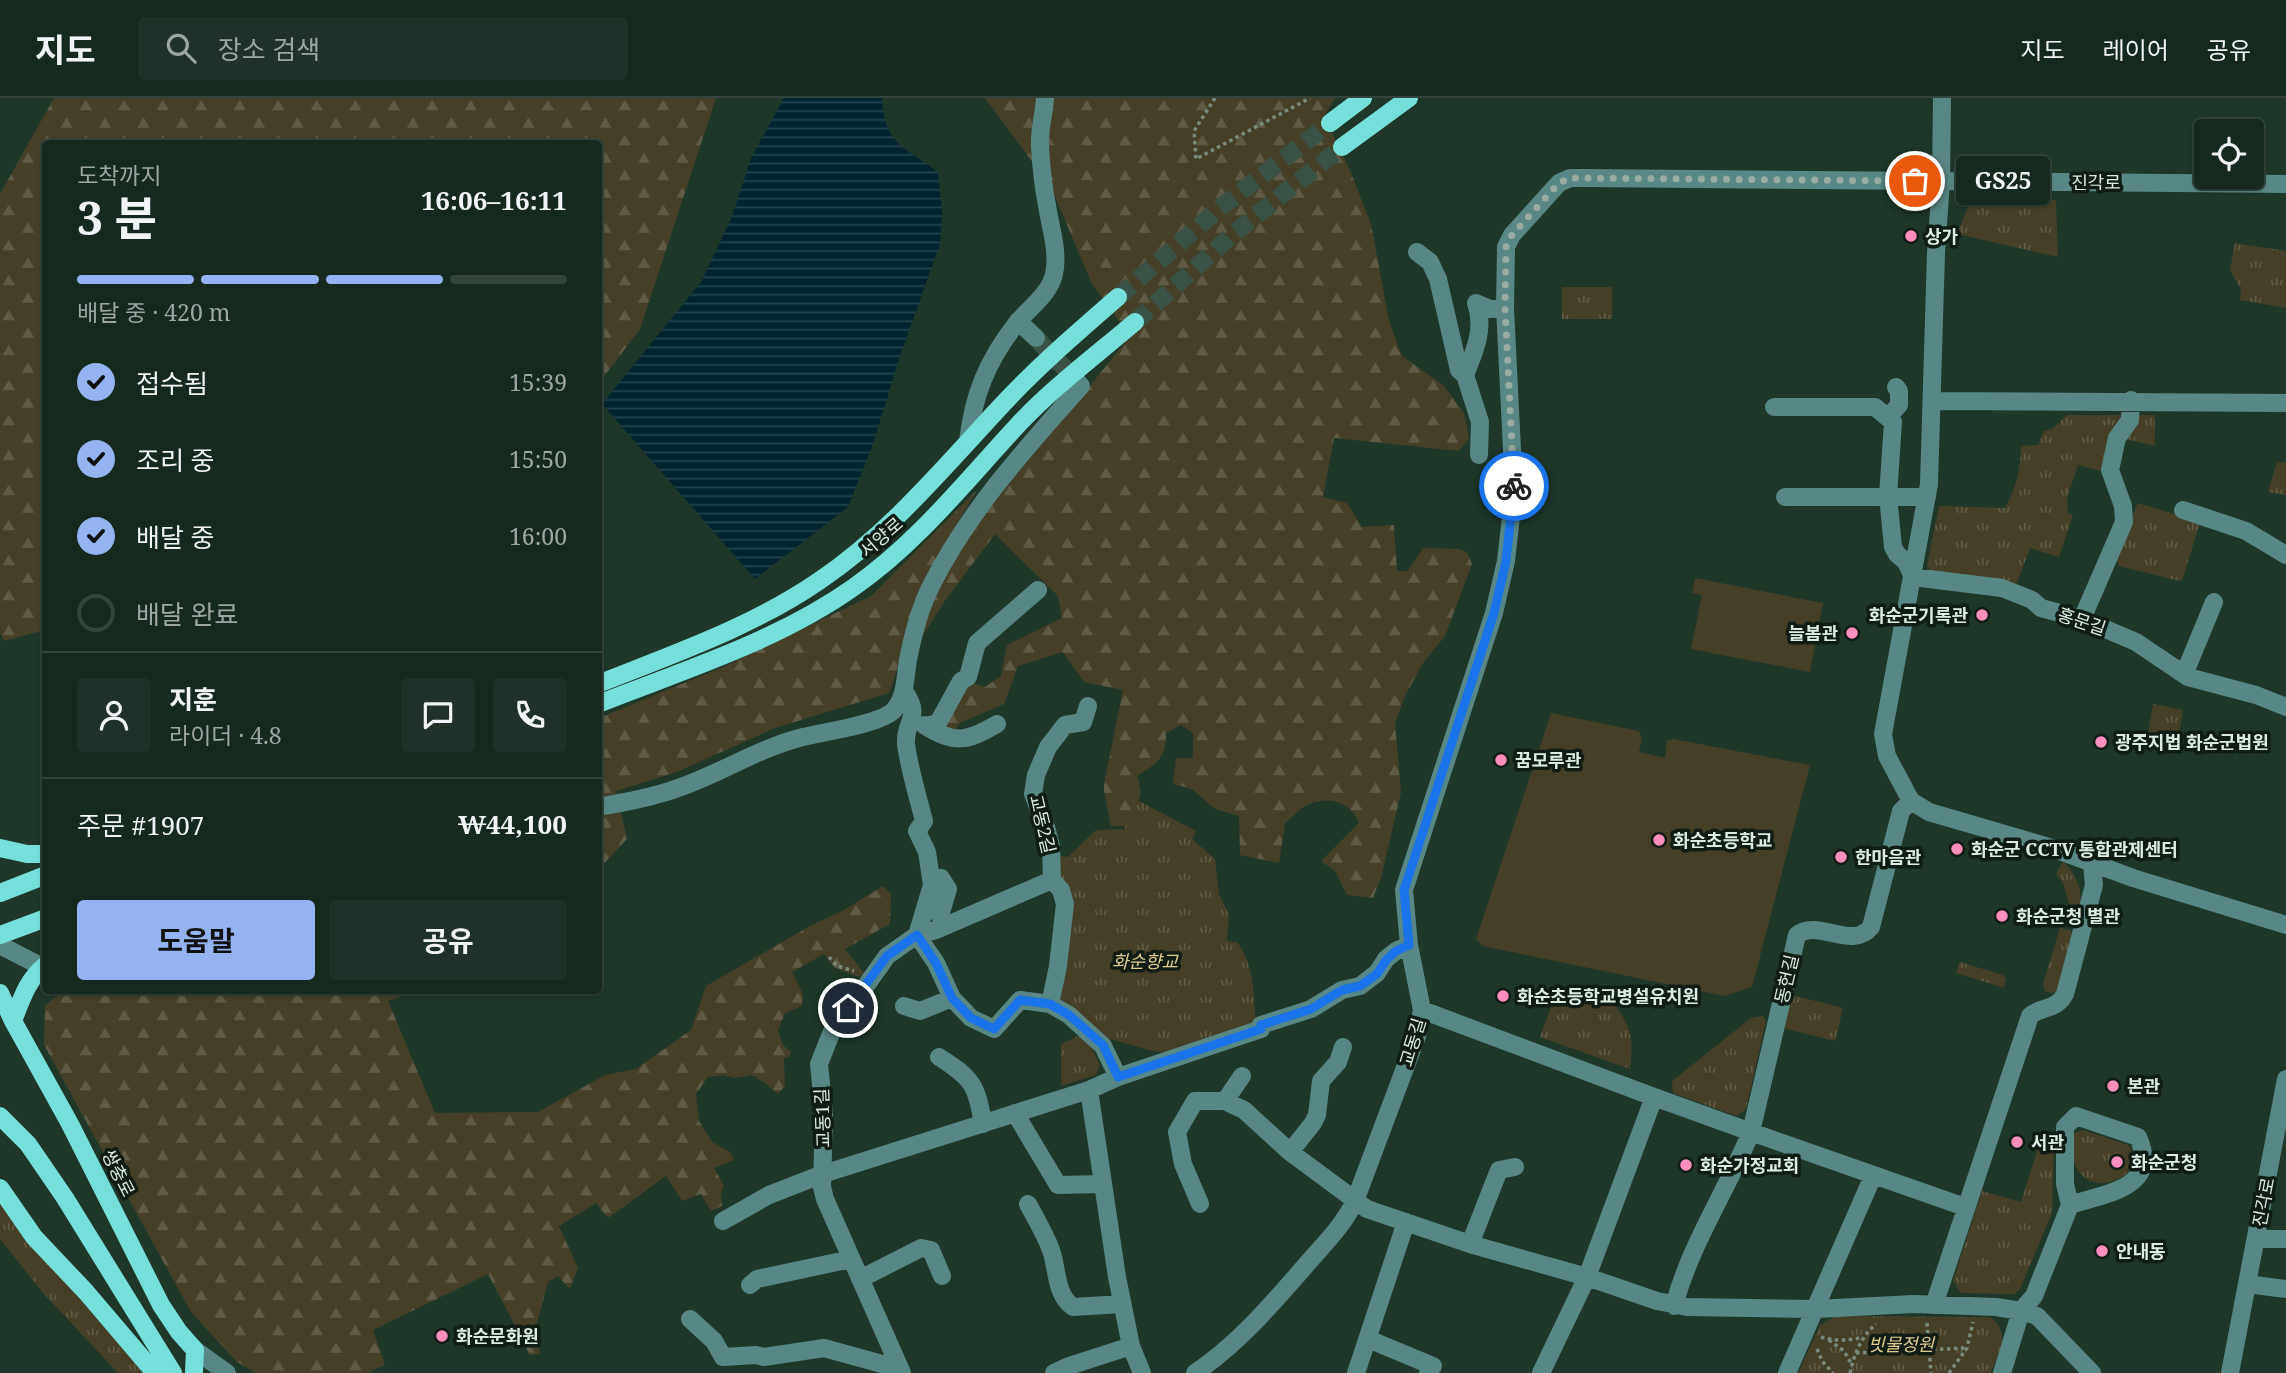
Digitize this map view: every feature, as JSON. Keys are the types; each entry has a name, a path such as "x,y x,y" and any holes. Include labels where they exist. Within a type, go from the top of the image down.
{"main road":[{"path":"1330,123 1363,98"},
{"path":"1342,148 1409,98"},
{"name":"서양로","path":"602,682 728,631 819,581 865,546 906,509 1045,361 1118,297"},
{"name":"서양로","path":"602,702 762,638 853,588 899,552 944,508 1018,425 1135,322"},
{"path":"0,848 27,855 42,855"},
{"path":"0,893 42,877"},
{"path":"0,935 42,920"},
{"path":"13,1021 23,995 35,974 42,969"},
{"name":"쌍충로","path":"0,993 162,1305 195,1350"},
{"path":"0,1116 28,1144 91,1238 173,1373"},
{"path":"0,1188 34,1237 86,1292 155,1373"},
{"path":"194,1373 195,1350"}],"street":[{"path":"968,442 971,415 979,385 1003,342 1018,321 1040,299 1054,275 1054,240 1046,204 1040,144 1045,98"},
{"path":"1942,98 1941,181 1927,497 1883,734 1887,756 1911,802 1929,812 2052,848 2092,864 2286,925"},
{"name":"교동길","path":"1195,1373 1222,1354 1278,1298 1338,1229 1355,1201 1417,1036 1422,1010 1404,904 1407,876 1494,613 1506,561 1514,490 1505,308 1506,247 1512,235 1559,183 1570,178 1654,178"},
{"name":"진각로","path":"1654,178 2286,184"},
{"path":"1417,252 1430,262 1438,279 1459,370 1465,375 1480,422 1479,455"},
{"path":"1465,375 1476,347 1480,322 1476,303 1490,309 1505,308"},
{"path":"1018,321 1036,338"},
{"path":"602,806 682,787 763,749 876,720 894,711 904,691 917,624 931,585 971,516 1081,386 1074,378"},
{"path":"1888,417 1899,405 1899,391 1896,387"},
{"path":"2082,619 2123,522 2123,506 2110,470 2117,438 2130,420 2131,400"},
{"path":"1932,401 2286,402"},
{"path":"1774,407 1875,407 1893,422 1888,496 1893,547 1896,554 1906,562 1913,577"},
{"path":"1785,497 1927,497"},
{"path":"2183,510 2246,531 2286,555"},
{"name":"홍문길","path":"1913,577 2002,588 2032,600 2040,608 2082,619 2136,642 2188,677 2245,692 2286,707"},
{"path":"919,722 938,723 961,681 968,677 976,643 1038,590"},
{"path":"2180,672 2188,665 2214,602"},
{"path":"904,691 919,722 957,740 974,737 998,724"},
{"name":"교동2길","path":"1050,1004 1058,966 1065,904 1060,890 1052,880 1051,846 1033,794 1036,775 1048,747 1065,725 1083,722 1088,706"},
{"path":"919,722 906,742 924,821 917,831 927,852 932,882 917,935 936,963 952,998 971,1018 994,1029 1020,1000 1050,1004 1069,1015 1103,1045 1118,1077"},
{"name":"동헌길","path":"1751,1132 1797,935 1805,930 1856,937 1865,934 1871,926 1902,811 1911,802"},
{"path":"1930,1312 2030,1016 2035,1011 2054,1006 2065,994 2094,885 2092,864"},
{"path":"932,882 941,878 948,889 940,916"},
{"name":"교동1길","path":"901,1371 825,1199 822,1187 824,1114 819,1064 836,1021 860,994 887,956 917,935 936,930 1052,880"},
{"path":"0,945 42,966"},
{"path":"723,1221 769,1195 823,1174 1089,1090 1118,1077 1261,1029 1261,1025 1311,1009 1342,990 1360,986 1377,974 1396,951 1409,945"},
{"path":"904,1006 920,1011 952,998"},
{"path":"1422,1010 1654,1097 1965,1207"},
{"path":"1290,1152 1313,1123 1317,1115 1321,1081 1338,1062 1343,1047"},
{"path":"939,1057 968,1077 979,1098 983,1124"},
{"path":"1225,1101 1242,1076"},
{"name":"진각로","path":"2230,1373 2285,1087"},
{"path":"1089,1090 1122,1304 1131,1346 1142,1373"},
{"path":"1541,1373 1587,1276 1654,1097"},
{"path":"1200,1204 1184,1164 1177,1132 1195,1101 1225,1101 1244,1110 1290,1152 1367,1209 1471,1244 1587,1276 1674,1306 1816,1309 1871,1305 1930,1312 1996,1307 2021,1311 2037,1316 2092,1373"},
{"path":"1015,1113 1059,1185 1102,1185"},
{"path":"2002,1373 2021,1311 2034,1296 2070,1205 2065,1184 2065,1127 2076,1116 2138,1137 2144,1149 2144,1161 2138,1177 2111,1194 2070,1205"},
{"path":"1674,1306 1698,1242 1737,1167 1751,1132"},
{"path":"1471,1244 1499,1170 1515,1167"},
{"path":"1787,1373 1873,1176"},
{"path":"1028,1203 1051,1251 1060,1293 1067,1303 1073,1307 1122,1304"},
{"path":"1356,1373 1405,1222"},
{"path":"2256,1239 2286,1239"},
{"path":"860,1279 921,1248 931,1250 942,1276"},
{"path":"750,1285 757,1279 851,1259"},
{"path":"2247,1283 2286,1289"},
{"path":"690,1319 714,1341 723,1357 764,1357 824,1348 901,1371"},
{"path":"1368,1339 1430,1370"},
{"path":"1054,1373 1131,1346"},
{"path":"195,1350 227,1373"}],"path":[{"path":"1215,98 1194,131 1196,159 1310,98"},
{"path":"1930,1312 1931,1373"},
{"path":"1850,1373 1864,1336 1881,1319 1870,1319"},
{"path":"1949,1373 1967,1348 1974,1320 1962,1320"},
{"path":"1820,1336 1844,1351 1852,1365"},
{"path":"1828,1339 1855,1339 1864,1336"},
{"path":"1816,1347 1822,1361 1833,1373"},
{"path":"1856,1353 1967,1348"}],"green space":[{"path":"54,98 716,98 640,329 602,379 602,140 42,140 42,631 4,641 0,632 0,194"},
{"path":"985,98 1335,98 1324,116 1371,224 1389,321 1402,356 1443,385 1464,413 1469,438 1459,451 1334,438 1323,497 1347,503 1362,527 1394,525 1397,571 1408,571 1423,548 1459,549 1467,552 1472,564 1445,636 1423,663 1405,696 1395,723 1401,792 1381,878 1373,898 1347,895 1335,871 1321,861 1359,823 1345,805 1338,802 1323,801 1307,805 1285,823 1279,863 1240,855 1239,816 1215,809 1192,789 1173,784 1176,758 1193,758 1193,733 1181,725 1166,733 1164,749 1159,759 1137,776 1140,796 1126,826 1111,826 1104,784 1123,690 1084,682 1063,652 1018,666 1004,704 960,723 952,735 938,729 970,682 985,687 1001,676 1007,645 1062,618 1058,596 995,534 944,602 915,648 936,584 996,498 1130,336 1092,284 1051,187"},
{"path":"1971,200 2056,200 2058,257 1957,234"},
{"path":"2235,243 2286,251 2286,308 2240,300 2241,289 2230,270"},
{"path":"1562,287 1612,287 1612,319 1562,319"},
{"path":"2067,415 2155,415 2155,446 2121,438 2112,474 2078,465 2067,498 2068,513 2073,515 2059,557 2030,548 2015,588 1931,573 1927,565 1939,506 2005,508 2017,478 2021,446 2038,445 2044,431 2052,429"},
{"path":"2277,462 2286,462 2286,495 2268,492"},
{"path":"977,490 921,590 889,693 775,728 677,772 616,791 627,839 602,866 602,717 725,666 871,596"},
{"path":"2138,503 2200,522 2180,581 2119,566 2116,557"},
{"path":"1695,578 1823,603 1810,672 1691,649 1702,595 1692,593"},
{"path":"2153,704 2183,710 2178,739 2148,734"},
{"path":"1551,713 1639,731 1642,738 1639,752 1665,758 1667,741 1673,739 1810,765 1752,987 1724,996 1483,946 1476,939"},
{"name":"화순향교","path":"1139,801 1196,831 1192,839 1215,859 1219,894 1229,915 1227,941 1237,942 1243,951 1253,991 1256,1024 1170,1053 1102,1037 1057,1002 1060,856 1068,857 1096,830 1124,829"},
{"path":"2063,861 2074,875 2081,897 2080,903 2070,907 2063,883 2056,874"},
{"path":"883,886 891,894 890,924 845,949 864,973 859,977 835,968 824,954 792,972 803,994 802,1006 785,1013 778,1031 783,1045 791,1052 789,1057 784,1058 785,1086 778,1094 752,1075 734,1078 724,1075 708,1077 696,1094 699,1121 712,1142 730,1152 734,1160 714,1168 724,1186 721,1192 722,1206 711,1211 701,1194 682,1201 666,1176 608,1218 596,1203 559,1226 578,1268 570,1289 558,1276 548,1282 535,1330 540,1354 529,1355 488,1274 373,1330 385,1365 367,1373 256,1373 237,1362 191,1312 44,1045 45,1006 62,994 407,994 388,1001 435,1113 538,1112 605,1075 636,1069 691,1030 706,986 810,926 844,910"},
{"path":"2060,928 2070,930 2073,937 2061,987 2052,993 2045,991 2043,984"},
{"path":"1960,962 2003,975 2006,980 2004,988 1956,973"},
{"path":"1556,994 1615,1006 1630,1035 1630,1069 1540,1037"},
{"path":"1792,995 1843,1008 1835,1041 1783,1028"},
{"path":"1763,1016 1766,1021 1746,1109 1736,1116 1673,1093 1672,1081 1751,1018"},
{"path":"1080,1035 1093,1050 1100,1065 1096,1075 1061,1086 1061,1044"},
{"path":"2083,1130 2128,1145 2134,1155 2130,1171 2113,1181 2102,1183 2082,1176 2071,1157 2070,1149 2074,1133"},
{"path":"2043,1132 2054,1136 2052,1213 2020,1289 2014,1294 1961,1293 1953,1281 1982,1191 2021,1202"},
{"path":"0,1203 122,1344 142,1373 118,1373 44,1294 0,1239"},
{"name":"빗물정원","path":"1836,1316 1990,1317 2001,1330 2002,1343 1991,1373 1798,1373 1820,1325"}],"water":[{"path":"784,98 882,98 887,125 898,143 938,172 942,213 940,244 901,353 872,447 848,507 755,579 602,404 701,282 731,219 751,158"}],"tunnel":[{"path":"1118,297 1216,211 1330,123"},
{"path":"1135,322 1233,234 1342,147"},
{"path":"1036,338 1074,378"}],"way so far":[{"path":"1514,486 1505,308 1506,247 1512,235 1559,183 1570,178 1915,181"}],"place":[{"name":"GS25","path":"1915,181"},
{"name":"상가","path":"1911,236"},
{"name":"화순군기록관","path":"1982,615"},
{"name":"늘봄관","path":"1852,633"},
{"name":"광주지법 화순군법원","path":"2101,742"},
{"name":"꿈모루관","path":"1501,760"},
{"name":"화순초등학교","path":"1659,840"},
{"name":"화순군 CCTV 통합관제센터","path":"1957,849"},
{"name":"한마음관","path":"1841,857"},
{"name":"화순군청 별관","path":"2002,916"},
{"name":"화순초등학교병설유치원","path":"1503,996"},
{"name":"본관","path":"2113,1086"},
{"name":"서관","path":"2017,1142"},
{"name":"화순군청","path":"2117,1162"},
{"name":"화순가정교회","path":"1686,1165"},
{"name":"안내동","path":"2102,1251"},
{"name":"화순문화원","path":"442,1336"}],"route":[{"path":"848,1008 887,956 917,935 936,963 952,998 971,1018 994,1029 1020,1000 1050,1004 1069,1015 1103,1045 1118,1077 1261,1029 1261,1025 1311,1009 1322,1000 1342,990 1360,986 1377,974 1387,959 1409,945 1404,904 1407,876 1494,613 1506,561 1514,486"}]}
